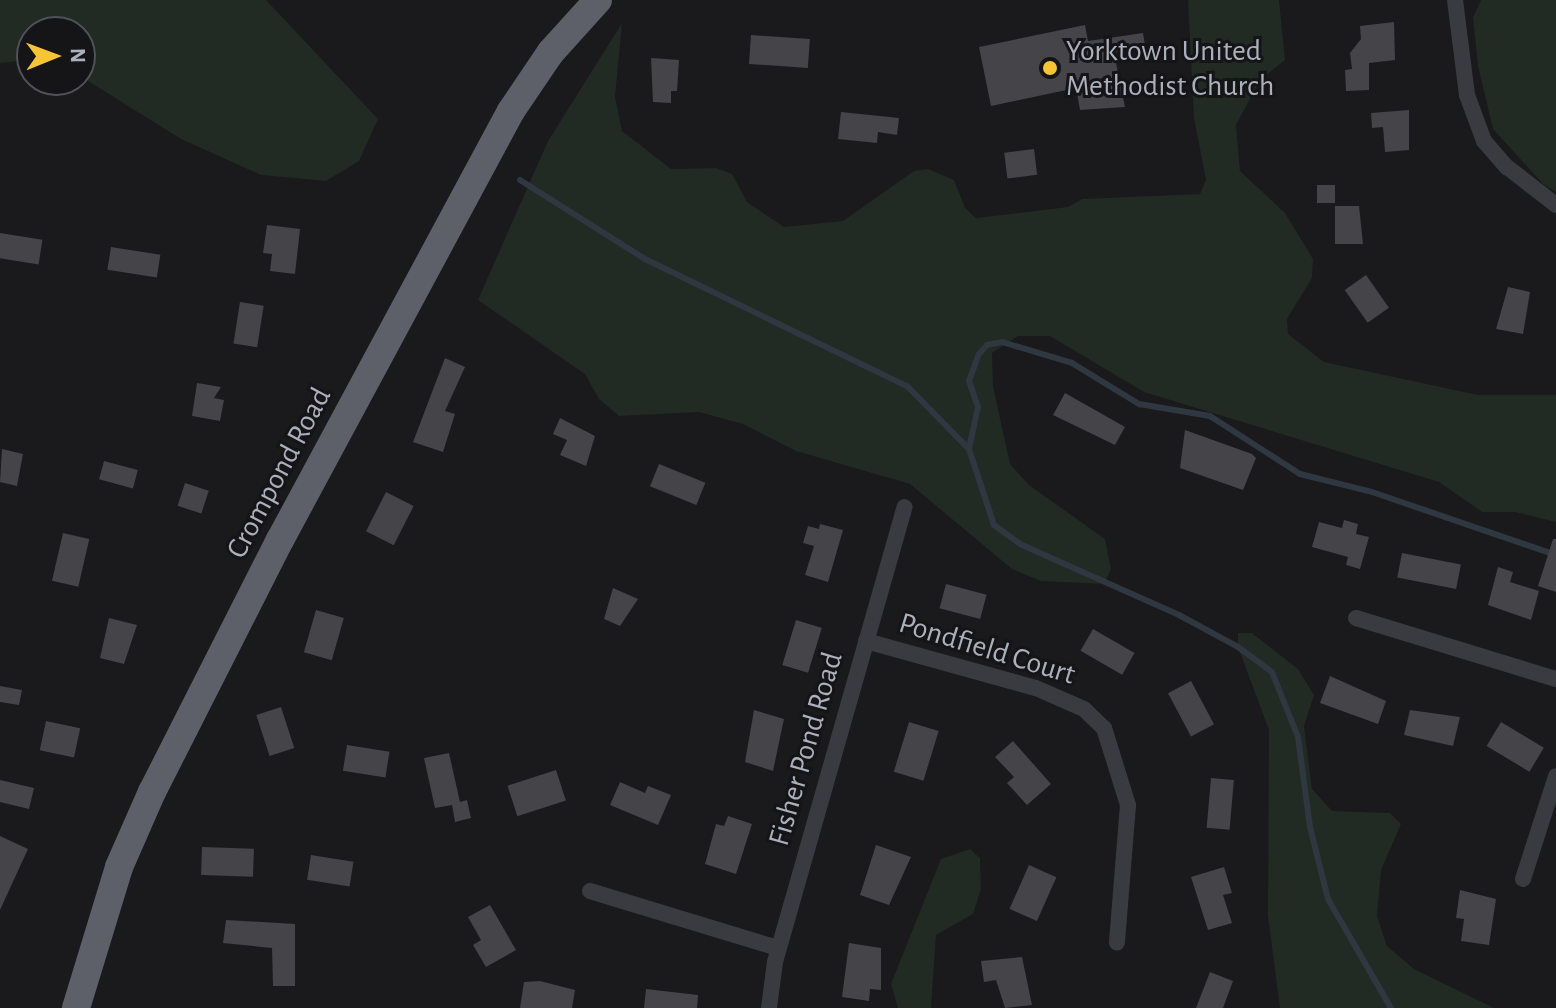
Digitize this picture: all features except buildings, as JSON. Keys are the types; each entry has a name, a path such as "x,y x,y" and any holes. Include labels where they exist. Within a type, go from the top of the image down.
{"highway":[{"name":"Crompond Road","path":"76,1008 119,867 140,818 272,554 511,111 551,52 598,0"}],"street":[{"path":"1455,0 1467,95 1484,141 1507,167 1556,205"},
{"name":"Fisher Pond Road","path":"769,1008 778,948 905,507"},
{"path":"1356,618 1556,679"},
{"name":"Pondfield Court","path":"866,641 1036,688 1084,709 1104,728 1128,805 1117,943"},
{"path":"1523,879 1556,776"},
{"path":"590,891 778,948"}],"shaded area":[{"path":"0,0 266,0 378,119 359,161 326,181 261,175 181,139 96,86 96,16 16,16 16,62 0,63"},
{"path":"1188,0 1279,0 1285,60 1260,80 1236,125 1240,171 1285,213 1313,259 1312,278 1287,319 1288,334 1324,362 1478,395 1556,395 1556,522 1515,512 1482,512 1439,482 1144,392 1050,336 1018,336 992,353 993,386 1010,464 1029,485 1105,539 1111,569 1104,584 1041,581 1012,569 910,484 796,451 743,424 699,412 619,416 599,399 585,374 478,300 548,141 622,23 615,97 622,131 671,169 716,168 732,174 747,202 784,227 843,221 914,171 928,169 954,180 965,208 976,218 1068,207 1082,199 1200,194 1206,180 1194,118"},
{"path":"1481,0 1556,0 1556,192 1543,184 1493,129 1478,66 1473,17"},
{"path":"1238,633 1252,633 1298,669 1314,695 1304,726 1312,789 1332,811 1390,813 1401,824 1381,870 1377,916 1387,946 1414,969 1494,1008 1280,1008 1268,916 1269,730 1238,647"},
{"path":"970,849 980,858 981,889 973,914 936,935 931,1008 898,1008 891,984 941,859"}],"waterway":[{"path":"520,180 645,259 907,386 969,449 994,525 1022,545 1179,615 1238,647 1272,672 1298,737 1310,827 1328,899 1391,1008"},
{"path":"969,449 978,407 969,381 979,354 987,345 1002,342 1072,363 1139,404 1210,416 1300,474 1372,492 1556,555"}],"place":[{"name":"Yorktown United Methodist Church","path":"1050,68"}]}
